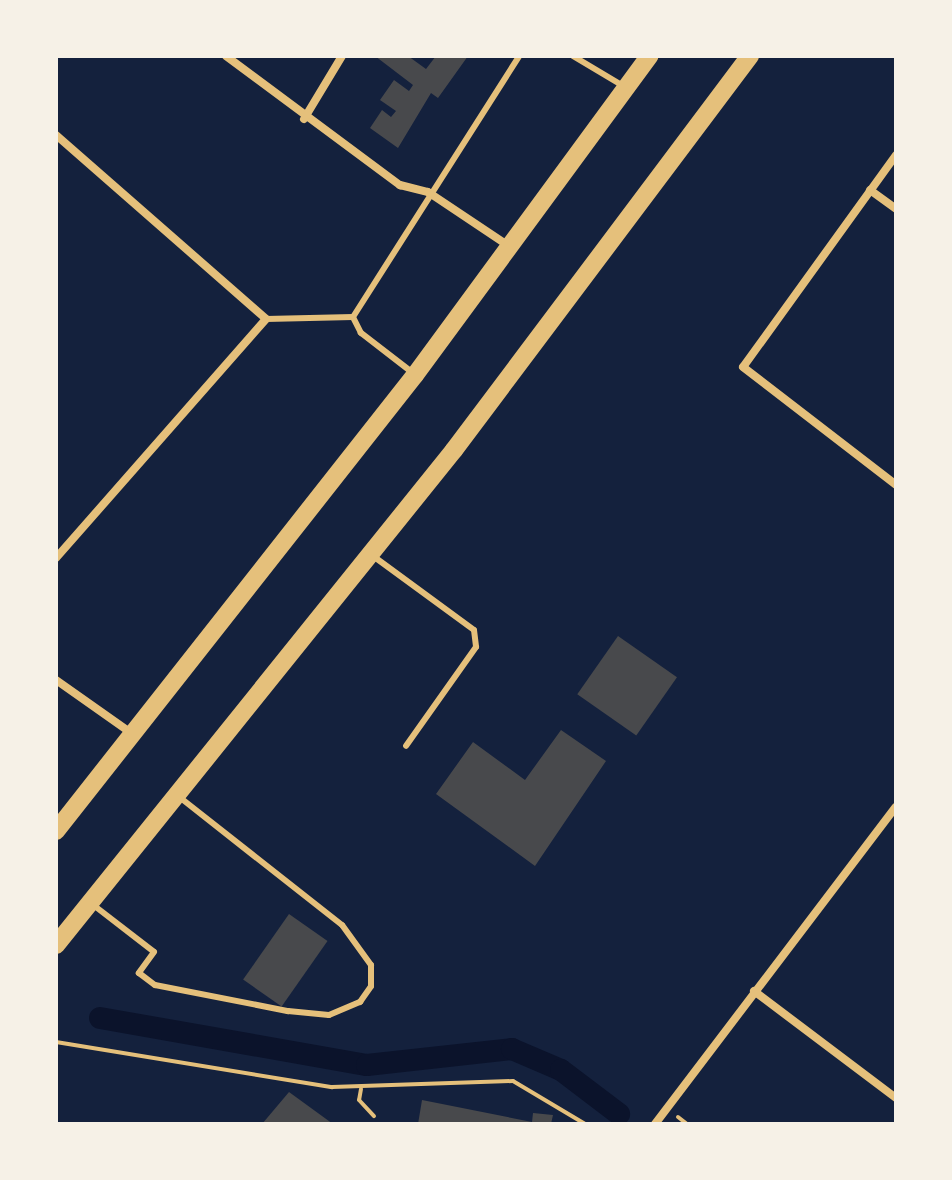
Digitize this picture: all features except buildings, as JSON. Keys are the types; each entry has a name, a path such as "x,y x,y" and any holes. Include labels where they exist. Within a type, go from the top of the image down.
{"main road":[{"path":"56,831 415,375 649,56"},
{"path":"56,945 370,554 750,56"}],"street":[{"path":"226,56 304,119 400,185 428,192 511,247"},
{"path":"304,119 342,56"},
{"path":"56,135 266,319 56,558"},
{"path":"896,155 743,367 896,485"},
{"path":"870,190 896,209"},
{"path":"56,680 131,733"},
{"path":"655,1124 896,807"},
{"path":"754,991 896,1098"}],"lane":[{"path":"353,317 428,192 519,56"},
{"path":"573,56 626,87"},
{"path":"266,319 353,317"},
{"path":"353,317 361,333 415,375"},
{"path":"370,554 474,630 476,647 406,746"},
{"path":"89,902 154,952 139,973 155,985 302,1013 329,1015 360,1002 371,986 371,965 342,925 175,794"}],"path":[{"path":"56,1042 361,1089 513,1081 585,1124"},
{"path":"361,1089 359,1100 374,1116"}],"waterway":[{"path":"100,1018 367,1065 512,1049 561,1070 619,1114"}]}
